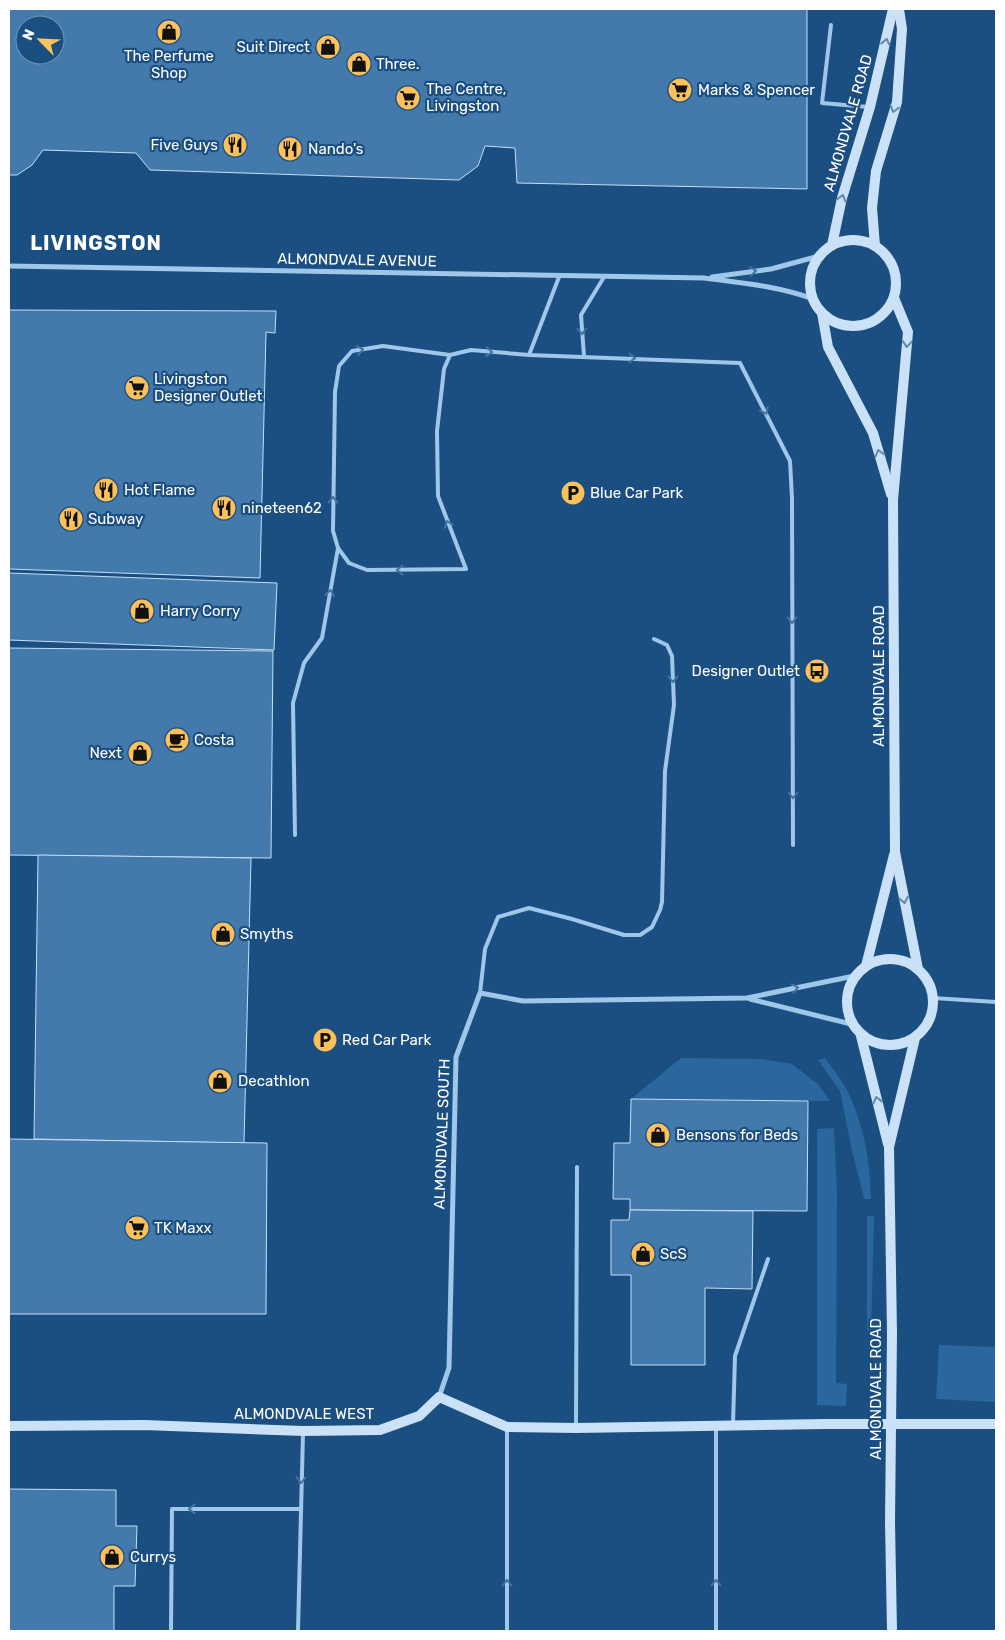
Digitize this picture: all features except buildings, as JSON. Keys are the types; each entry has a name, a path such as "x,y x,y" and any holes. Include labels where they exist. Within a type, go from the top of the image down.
{"street":[{"name":"ALMONDVALE ROAD","path":"832,245 842,198 870,107 893,9"},
{"path":"875,246 872,208 876,171 897,102 902,29 899,9"},
{"path":"857,240 883,251 891,262 895,272 894,298 883,315 873,322 853,327 835,323 822,313 813,300 811,274 819,256 832,245 857,240"},
{"name":"ALMONDVALE AVENUE","path":"704,278 771,269 819,256"},
{"name":"ALMONDVALE AVENUE","path":"9,266 559,277 704,278 749,283 784,290 813,300"},
{"name":"ALMONDVALE ROAD","path":"894,298 908,332 893,500 895,852 918,969"},
{"name":"ALMONDVALE ROAD","path":"822,313 828,347 873,433 893,500"},
{"name":"ALMONDVALE ROAD","path":"866,966 895,852"},
{"path":"891,958 905,961 918,969 928,981 933,998 932,1013 926,1027 915,1038 902,1044 889,1046 874,1043 861,1036 852,1024 847,1007 847,989 854,976 866,966 879,959 891,958"},
{"path":"480,993 523,1002 747,998 854,976"},
{"name":"ALMONDVALE SOUTH","path":"439,1397 449,1368 456,1057 480,993"},
{"path":"747,998 852,1024"},
{"name":"ALMONDVALE ROAD","path":"861,1036 889,1147 892,1334 890,1522 892,1631"},
{"name":"ALMONDVALE ROAD","path":"889,1147 915,1038"},
{"path":"439,1397 507,1427 996,1424"},
{"name":"ALMONDVALE WEST","path":"9,1426 144,1425 303,1431 380,1430 419,1416 439,1397"}],"lane":[{"path":"831,25 822,103 870,107"},
{"path":"528,355 559,277"},
{"path":"584,356 581,315 604,277"},
{"path":"450,355 444,369 437,431 438,496 466,569 366,570 349,563 338,548 333,531 335,392 339,366 352,351 383,346 450,355 471,350 528,355 740,363 790,461 792,498 793,845"},
{"path":"295,835 293,703 304,663 322,638 338,548"},
{"path":"480,993 485,949 498,918 529,908 624,935 640,934 652,927 662,902 665,771 674,705 672,656 667,645 654,639"},
{"path":"933,998 996,1002"},
{"path":"576,1428 577,1167"},
{"path":"733,1427 735,1356 768,1259"},
{"path":"716,1426 716,1631"},
{"path":"507,1427 507,1631"},
{"path":"298,1631 303,1431"},
{"path":"171,1631 172,1509 300,1509"}],"shaded area":[{"path":"681,1058 761,1059 792,1064 818,1084 830,1101 631,1099"},
{"path":"825,1058 847,1090 858,1116 865,1143 871,1199 864,1199 840,1091 818,1060"},
{"path":"834,1128 837,1193 836,1383 847,1384 846,1406 817,1405 817,1129"},
{"path":"867,1216 874,1216 871,1330 867,1331"},
{"path":"939,1345 996,1347 996,1402 936,1399"}],"place":[{"name":"The Perfume Shop","path":"169,32"},
{"name":"Suit Direct","path":"328,47"},
{"name":"Three.","path":"359,64"},
{"name":"Marks & Spencer","path":"680,90"},
{"name":"The Centre, Livingston","path":"408,98"},
{"name":"Five Guys","path":"235,145"},
{"name":"Nando's","path":"290,149"},
{"name":"Livingston Designer Outlet","path":"137,388"},
{"name":"Hot Flame","path":"106,490"},
{"name":"Blue Car Park","path":"573,493"},
{"name":"nineteen62","path":"224,508"},
{"name":"Subway","path":"71,519"},
{"name":"Harry Corry","path":"142,611"},
{"name":"Designer Outlet","path":"817,671"},
{"name":"Costa","path":"177,740"},
{"name":"Next","path":"140,753"},
{"name":"Smyths","path":"223,934"},
{"name":"Red Car Park","path":"325,1040"},
{"name":"Decathlon","path":"220,1081"},
{"name":"Bensons for Beds","path":"658,1135"},
{"name":"TK Maxx","path":"137,1228"},
{"name":"ScS","path":"643,1254"},
{"name":"Currys","path":"112,1557"}],"district":[{"name":"LIVINGSTON","path":"96,243"}]}
